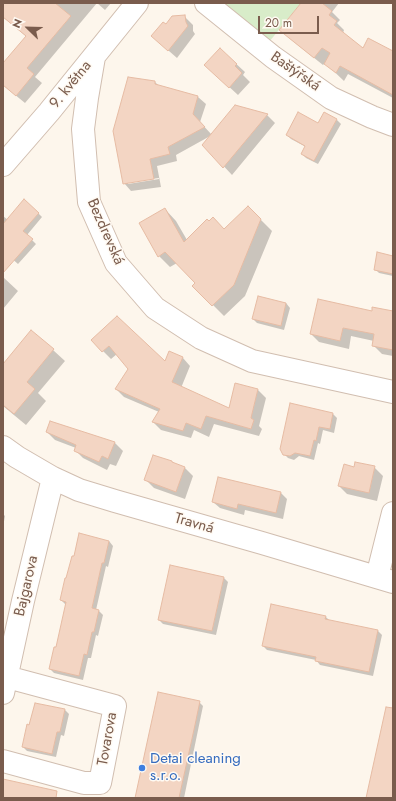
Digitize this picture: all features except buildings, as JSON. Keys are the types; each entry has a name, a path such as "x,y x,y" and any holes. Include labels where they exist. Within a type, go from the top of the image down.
{"street":[{"name":"9. května","path":"3,166 50,112 138,3"},
{"name":"Baštýřská","path":"206,3 273,57 331,98 393,125"},
{"name":"Bezdrevská","path":"94,57 83,129 89,202 116,263 155,308 201,338 252,361 393,392"},
{"path":"50,112 64,109 75,118 83,129"},
{"name":"Travná","path":"3,447 17,458 53,478 79,490 385,580"},
{"name":"Bajgarova","path":"5,685 53,478"},
{"path":"385,580 393,513"},
{"name":"Tovarova","path":"3,761 84,783 100,783 115,706 5,685"}],"green space":[{"path":"223,3 301,3 269,42"}],"place":[{"name":"Detai cleaning s.r.o.","path":"142,768"}]}
